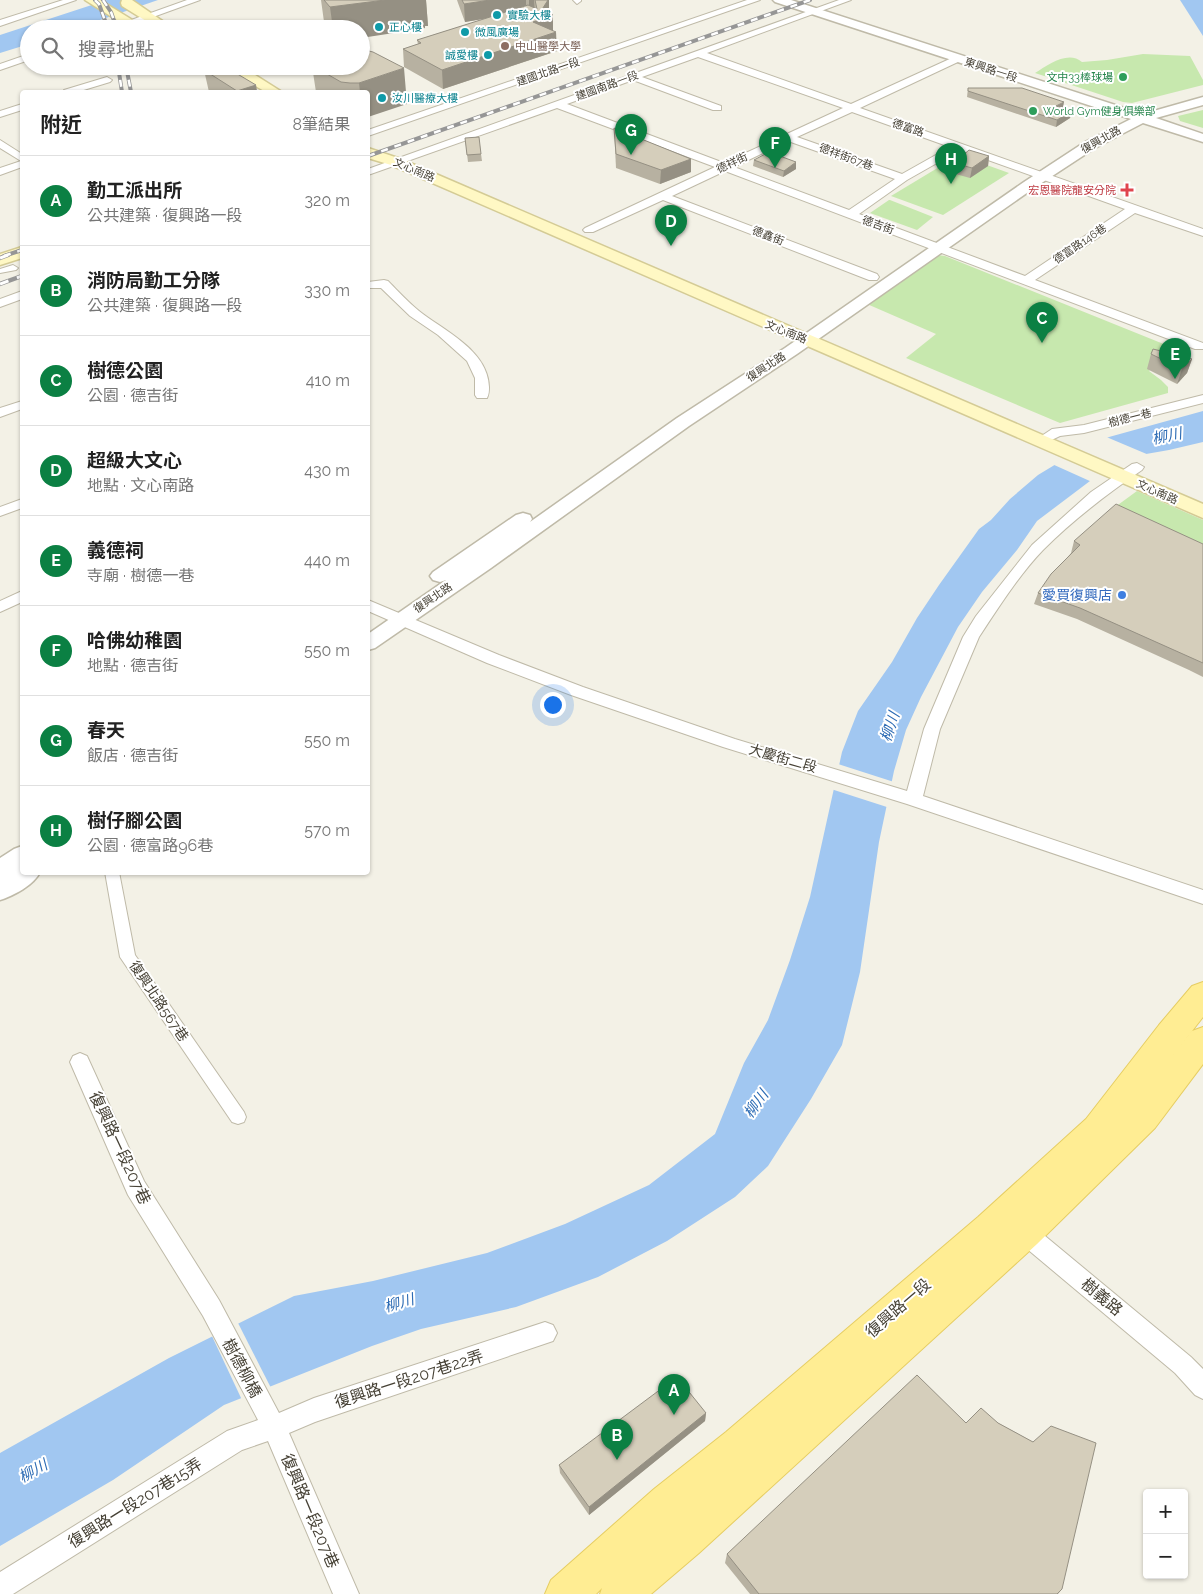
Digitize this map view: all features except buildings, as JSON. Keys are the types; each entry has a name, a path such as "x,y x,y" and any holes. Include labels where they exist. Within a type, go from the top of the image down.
{"main road":[{"path":"91,0 126,20"},
{"path":"123,0 154,20"},
{"path":"220,75 246,90"},
{"path":"246,75 272,90"},
{"name":"文心南路","path":"370,142 415,155 589,230 807,332"},
{"name":"文心南路","path":"370,154 396,162 807,332 1049,436 1125,470 1203,512"},
{"path":"0,250 20,243"},
{"path":"5,266 20,254"},
{"name":"文心南路","path":"1125,470 1203,495"},
{"name":"復興路一段","path":"565,1594 668,1503 740,1446 990,1228 1098,1129 1170,1034 1203,995"},
{"name":"復興路一段","path":"620,1594 685,1540 1025,1233 1143,1118 1203,1040"}],"street":[{"path":"2,21 72,0"},
{"path":"142,20 148,16 196,0"},
{"name":"建國北路一段","path":"370,125 738,0"},
{"name":"建國北路一段","path":"370,132 756,0"},
{"name":"東興路一段","path":"779,0 1203,138"},
{"name":"建國南路一段","path":"370,171 847,0"},
{"name":"德富路","path":"697,53 1203,233"},
{"name":"德祥街","path":"589,230 957,59"},
{"path":"0,67 20,60"},
{"path":"634,77 716,108"},
{"path":"74,90 107,80"},
{"name":"復興北路","path":"370,625 395,616 484,564 807,332 1036,174 1090,145 1137,116 1203,95"},
{"name":"復興北路","path":"1137,116 1203,101"},
{"name":"德吉街","path":"557,104 1199,346"},
{"path":"0,114 20,108"},
{"name":"德祥街67巷","path":"788,138 904,178"},
{"path":"0,143 20,157"},
{"path":"851,214 904,178 959,146"},
{"path":"0,172 20,165"},
{"name":"德鑫街","path":"663,196 873,277"},
{"name":"德富路146巷","path":"1026,281 1134,208"},
{"name":"復興北路","path":"807,332 873,277 932,245"},
{"path":"370,285 384,284 414,313 442,332 473,359 482,378 482,395"},
{"path":"0,303 20,296"},
{"name":"樹德一巷","path":"1049,436 1100,426 1203,399"},
{"path":"0,413 20,406"},
{"path":"909,798 932,729 971,638 1009,583 1037,548 1125,470"},
{"path":"0,512 20,504"},
{"path":"0,607 20,597"},
{"name":"大慶街二段","path":"370,606 577,691 729,743 831,772 1203,897"},
{"name":"復興北路","path":"370,641 395,616"},
{"path":"0,870 20,856"},
{"path":"0,891 24,875"},
{"name":"復興北路567巷","path":"113,875 128,957 238,1117"},
{"name":"復興路一段207巷","path":"80,1062 136,1188 211,1308"},
{"path":"990,1228 1025,1233"},
{"name":"樹義路","path":"1025,1233 1182,1365 1203,1386"},
{"name":"樹德柳橋","path":"211,1308 274,1427"},
{"name":"復興路一段207巷22弄","path":"274,1427 314,1410 545,1333"},
{"name":"復興路一段207巷","path":"274,1427 346,1594"},
{"name":"復興路一段207巷15弄","path":"0,1587 236,1440 274,1427"}],"green space":[{"name":"文中33棒球場","path":"1143,54 1190,56 1203,80 1203,85 1132,103 1123,102 1035,73 1064,58 1076,59 1082,62"},
{"path":"1203,110 1203,128 1180,121 1178,116"},
{"path":"959,155 1009,173 943,215 891,196"},
{"path":"889,200 933,217 917,230 870,213"},
{"path":"937,255 945,256 1181,351 1169,361 1159,361 1149,371 1168,387 1168,393 1060,423 906,358 936,334 867,304"},
{"path":"1137,491 1203,520 1203,555 1111,510"}],"water":[{"path":"107,0 158,0 100,20 46,20"},
{"path":"1180,0 1203,0 1203,36"},
{"path":"20,28 20,47 0,53 0,35"},
{"name":"柳川","path":"1203,411 1203,442 1123,458 1037,521 1017,550 982,592 958,627 906,730 894,771 879,842 860,972 842,1045 811,1099 768,1166 735,1197 667,1241 598,1277 516,1307 421,1329 372,1346 224,1405 113,1480 0,1546 0,1453 169,1358 294,1296 373,1281 487,1253 565,1224 649,1185 715,1134 744,1063 768,1020 790,960 810,897 842,752 858,711 892,662 917,618 939,585 979,529 1038,475 1081,449 1109,437"}],"pier":[{"path":"1104,436 1149,455 1124,460 1092,482 1052,464 1080,447"},
{"path":"838,764 894,782 890,808 831,789"},
{"path":"237,1321 271,1388 242,1400 211,1334"}],"railway":[{"path":"95,0 99,4 105,20"},
{"path":"103,0 114,20"},
{"path":"370,155 810,0"},
{"path":"119,75 122,90"},
{"path":"128,75 131,90"},
{"path":"4,256 20,251"},
{"path":"0,258 8,255"},
{"path":"0,284 20,277"}],"place":[{"name":"實驗大樓","path":"497,15"},
{"name":"正心樓","path":"379,27"},
{"name":"微風廣場","path":"465,32"},
{"name":"中山醫學大學","path":"505,46"},
{"name":"誠愛樓","path":"488,55"},
{"name":"文中33棒球場","path":"1123,77"},
{"name":"汝川醫療大樓","path":"382,98"},
{"name":"World Gym健身俱樂部","path":"1033,111"},
{"name":"春天","path":"631,155"},
{"name":"哈佛幼稚園","path":"775,168"},
{"name":"樹仔腳公園","path":"951,184"},
{"name":"宏恩醫院龍安分院","path":"1127,190"},
{"name":"超級大文心","path":"671,246"},
{"name":"樹德公園","path":"1042,343"},
{"name":"義德祠","path":"1175,379"},
{"name":"愛買復興店","path":"1122,595"},
{"name":"勤工派出所","path":"674,1415"},
{"name":"消防局勤工分隊","path":"617,1460"}]}
